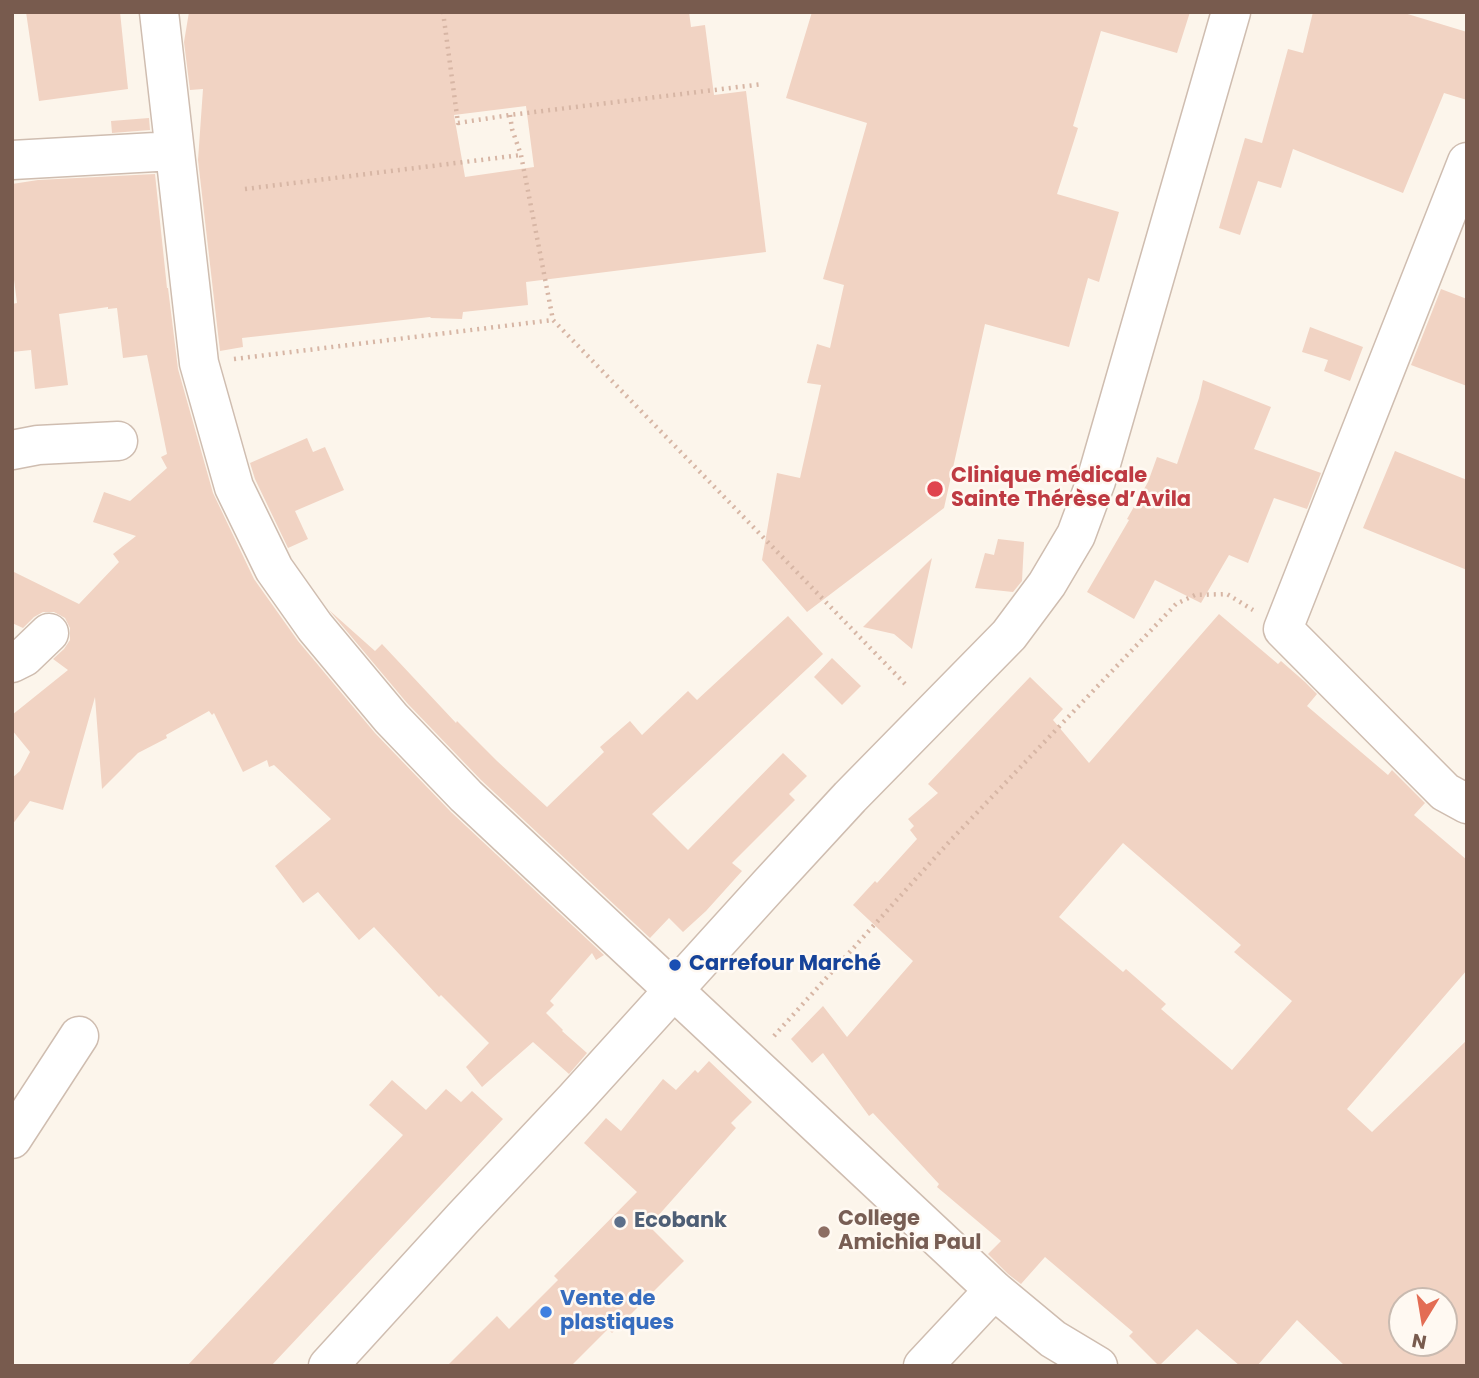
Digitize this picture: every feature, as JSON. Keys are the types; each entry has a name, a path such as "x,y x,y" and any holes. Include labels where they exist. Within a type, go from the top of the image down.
{"street":[{"path":"159,12 199,363 234,487 274,569 315,627 391,718 466,796 994,1290 1053,1339 1098,1366"},
{"path":"328,1366 850,797 1009,635 1047,584 1076,535 1096,481 1231,12"},
{"path":"12,160 174,151"},
{"path":"1467,162 1283,629 1445,792 1467,803"},
{"path":"12,450 38,444 118,441"},
{"path":"12,663 24,657 49,633"},
{"path":"12,1139 79,1036"},
{"path":"923,1366 994,1290"}],"path":[{"path":"443,12 458,123 763,83"},
{"path":"510,115 521,155 553,320 933,713"},
{"path":"245,189 521,155"},
{"path":"199,363 553,320"},
{"path":"751,1061 949,842 1176,604 1195,595 1227,594 1283,629"}],"building":[{"path":"26,12 120,12 128,89 39,101"},
{"path":"189,12 689,12 691,27 705,25 714,95 746,91 766,252 526,282 528,305 463,312 462,319 430,317 242,338 243,347 220,351 198,160 203,89 190,90 184,42","holes":["526,106 534,167 465,177 454,115"]},
{"path":"812,12 1190,12 1177,53 1101,31 1073,126 1078,128 1057,194 1119,212 1099,282 1088,278 1069,347 985,324 944,508 807,612 762,560 777,473 800,478 821,385 807,383 817,344 830,348 844,285 823,279 867,123 786,98"},
{"path":"1313,12 1401,12 1467,32 1467,100 1444,93 1403,193 1293,149 1281,188 1258,181 1240,235 1219,228 1245,138 1262,143 1288,49 1303,53"},
{"path":"149,118 150,130 112,133 111,121"},
{"path":"155,174 178,369 213,493 254,579 298,641 375,733 451,812 604,955 596,960 592,953 550,1001 554,1005 546,1013 587,1053 569,1074 533,1042 482,1087 466,1067 489,1043 441,995 439,997 374,927 359,940 318,892 303,903 275,866 331,819 274,765 269,767 267,760 243,772 214,713 212,715 209,711 138,753 102,789 95,697 63,810 30,801 12,825 12,778 20,771 30,752 12,730 12,715 68,670 53,659 70,640 70,628 65,618 54,612 43,612 23,628 12,623 12,571 79,604 119,562 113,554 136,536 93,522 104,492 130,501 167,468 161,457 167,454 147,355 123,358 117,308 59,314 68,385 35,389 31,350 12,352 12,304 17,303 12,264 12,184 38,180"},
{"path":"1441,289 1467,299 1467,386 1411,365"},
{"path":"1310,327 1363,347 1350,381 1324,371 1328,360 1302,352"},
{"path":"1203,380 1271,407 1254,449 1321,473 1307,509 1274,498 1248,563 1229,555 1201,603 1155,580 1134,619 1087,592 1129,520 1127,519 1148,482 1157,457 1177,464"},
{"path":"307,438 313,452 325,447 344,490 295,511 308,539 288,548 250,463"},
{"path":"1395,451 1467,480 1467,570 1363,528"},
{"path":"998,539 1024,542 1022,581 1013,592 975,588 985,553 994,555"},
{"path":"932,558 912,649 894,634 863,627"},
{"path":"329,610 375,651 382,644 456,723 457,721 547,807 604,752 600,747 630,721 642,735 688,691 697,700 788,616 823,654 652,814 688,850 783,753 807,776 789,794 795,800 732,863 742,871 706,911 683,932 669,918 650,938 481,780 407,703"},
{"path":"1219,614 1278,664 1281,661 1305,682 1317,694 1307,706 1388,775 1392,770 1425,803 1414,815 1467,860 1467,970 1347,1109 1372,1132 1467,1040 1467,1366 1345,1366 1297,1320 1257,1366 1240,1366 1197,1329 1159,1366 1129,1336 1133,1332 1045,1257 1021,1284 1008,1274 988,1254 1001,1241 937,1187 939,1184 873,1113 869,1116 823,1053 812,1063 791,1039 823,1006 847,1037 913,961 853,905 917,839 910,830 914,826 908,819 938,793 928,784 1030,677 1063,709 1053,720 1089,763","holes":["1123,843 1241,945 1234,952 1292,1001 1232,1070 1161,1009 1166,1004 1126,969 1123,972 1059,917"]},
{"path":"832,658 861,686 842,705 814,677"},
{"path":"709,1061 752,1102 731,1123 736,1128 649,1226 684,1261 612,1333 608,1329 571,1366 447,1366 497,1316 509,1329 558,1280 554,1276 637,1192 584,1143 606,1118 621,1131 663,1079 676,1090 695,1070 698,1073"},
{"path":"392,1080 426,1110 446,1089 461,1102 472,1091 503,1119 271,1366 187,1366 403,1135 369,1105"}],"place":[{"name":"Clinique médicale Sainte Thérèse d’Avila","path":"935,489"},
{"name":"Carrefour Marché","path":"675,965"},
{"name":"Ecobank","path":"620,1222"},
{"name":"College Amichia Paul","path":"824,1232"},
{"name":"Vente de plastiques","path":"546,1312"}]}
